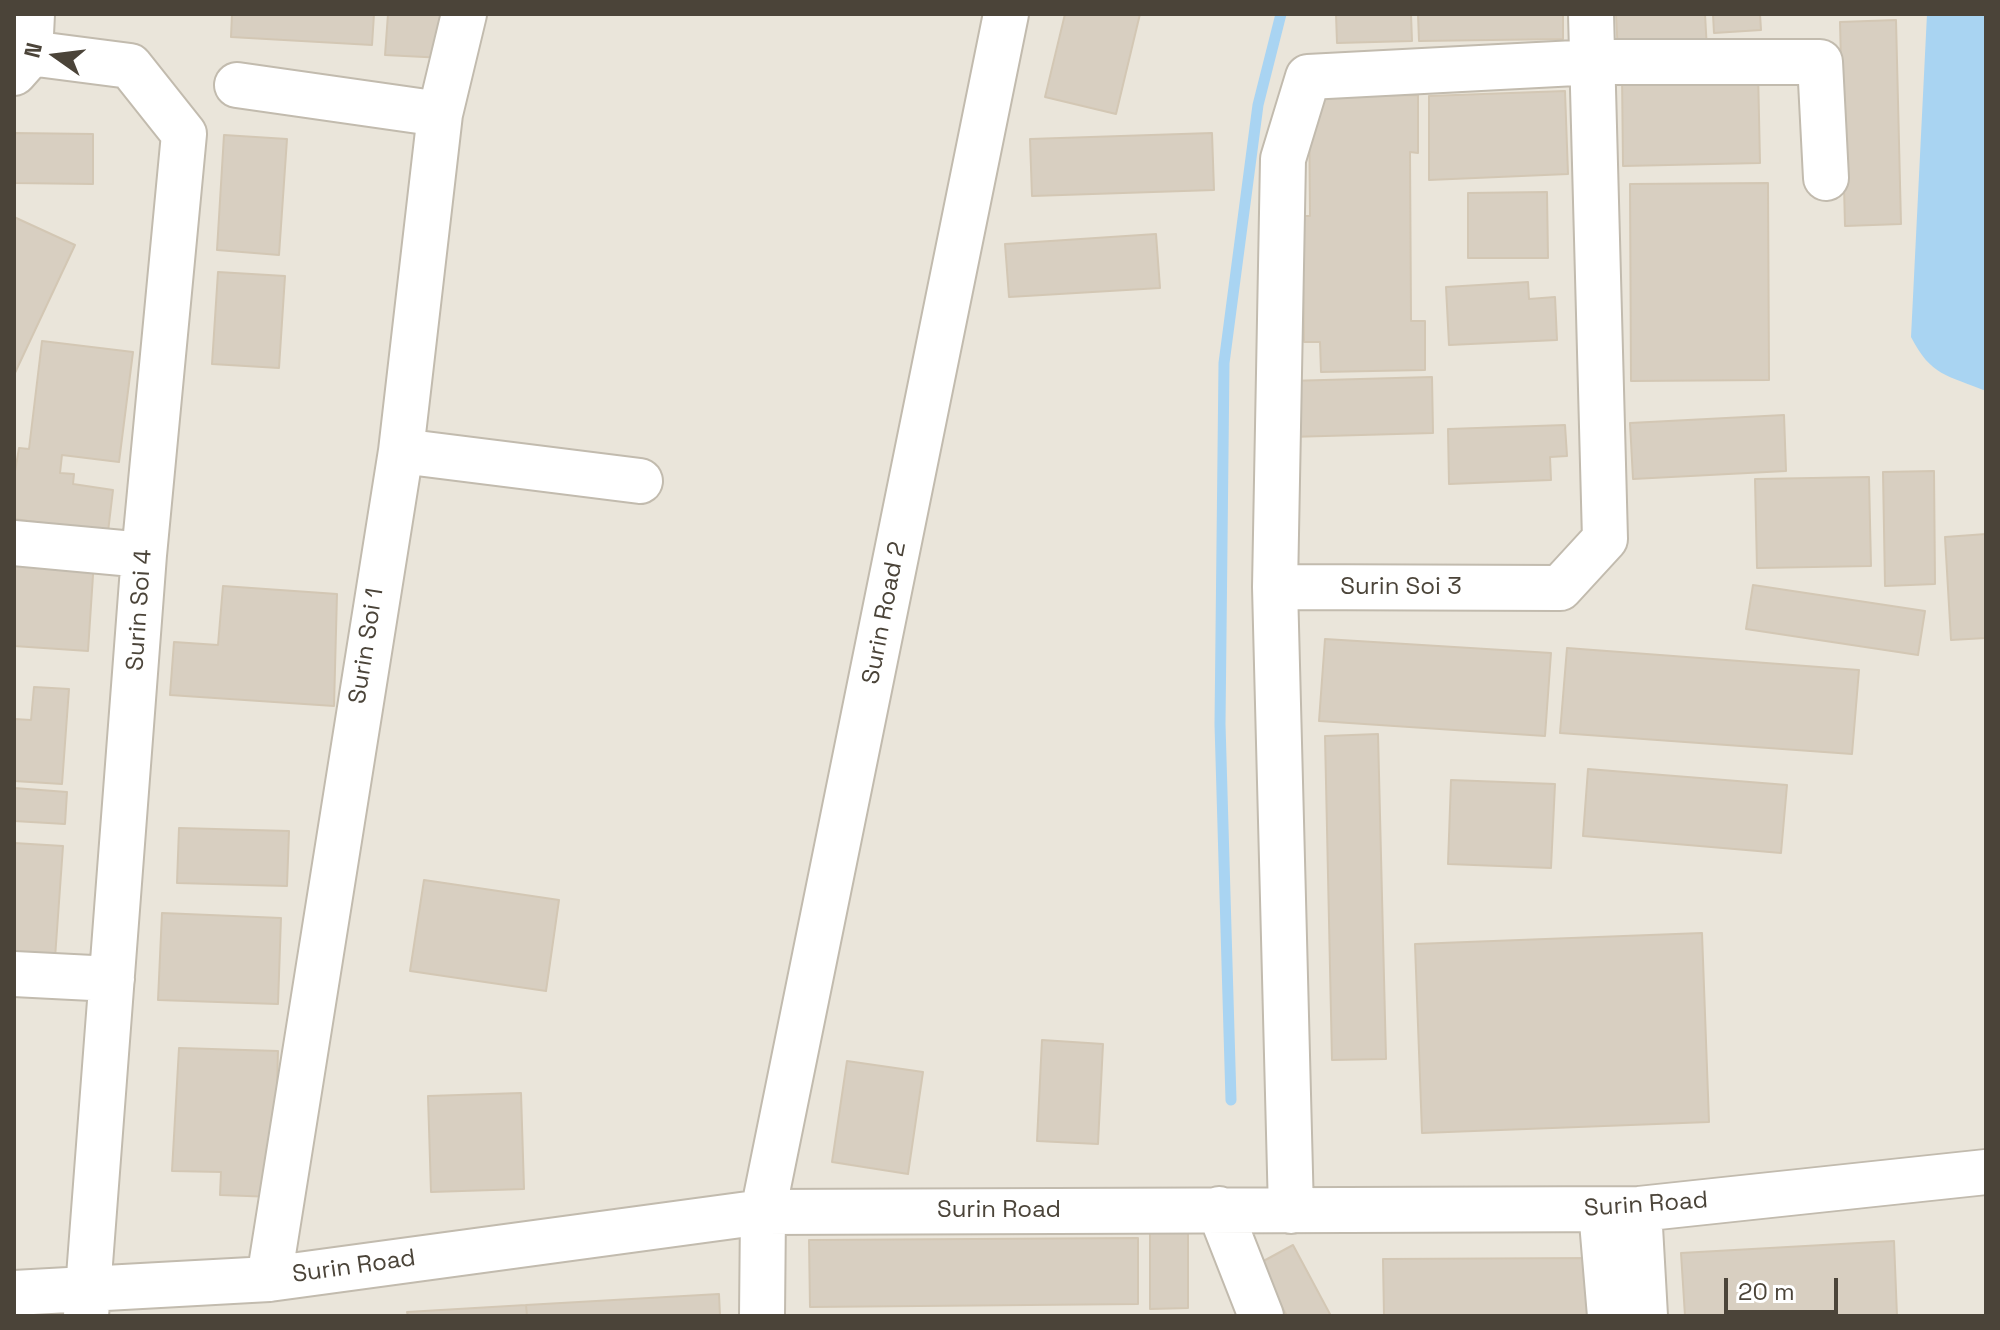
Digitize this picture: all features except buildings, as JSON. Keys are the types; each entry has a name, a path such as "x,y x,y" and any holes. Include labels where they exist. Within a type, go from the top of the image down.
{"street":[{"name":"Surin Soi 1","path":"269,1279 401,451 440,114 464,14"},
{"name":"Surin Road 2","path":"762,1316 763,1212 1006,14"},
{"name":"Surin Soi 3","path":"1275,587 1560,588 1605,539 1595,62 1591,14"},
{"name":"Surin Soi 4","path":"22,48 130,66 184,134 144,555 87,1303"},
{"path":"1291,1211 1275,587 1283,159 1308,77 1595,62 1820,62 1826,178"},
{"path":"237,85 440,114"},
{"path":"401,451 640,481"},
{"path":"14,543 144,555"},
{"path":"14,974 112,979"},
{"name":"Surin Road","path":"14,1293 87,1303 763,1212 1620,1210 1986,1172"},
{"path":"1219,1209 1261,1316"},
{"path":"1610,1316 1620,1210"},
{"path":"1620,1210 1645,1316"}],"shaded area":[{"path":"14,14 1986,14 1986,1316 14,1316"}],"water":[{"path":"1927,14 1986,14 1986,391 1941,373 1926,360 1911,337"}],"waterway":[{"path":"1231,1100 1220,724 1224,363 1258,105 1281,14"}]}
